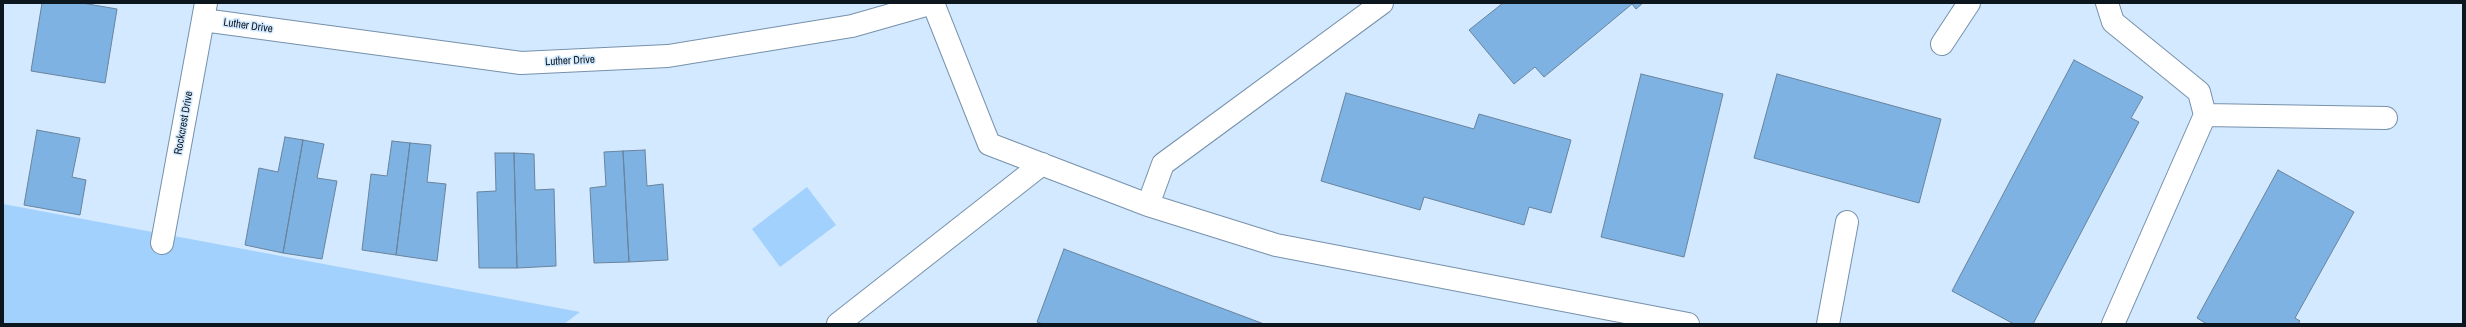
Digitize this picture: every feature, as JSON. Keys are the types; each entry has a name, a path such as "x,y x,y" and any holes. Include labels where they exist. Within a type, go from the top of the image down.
{"street":[{"name":"Luther Drive","path":"204,12 521,63 668,56 852,26 933,3"},
{"path":"933,3 989,144 1148,205 1276,245 1688,324"},
{"path":"1148,205 1163,164 1382,3"},
{"path":"1942,44 1969,3"},
{"path":"2107,3 2113,22 2199,92 2205,115 2113,324"},
{"name":"Rockcrest Drive","path":"162,243 204,12"},
{"path":"2205,115 2386,118"},
{"path":"838,324 1042,164"},
{"path":"1828,324 1847,222"}],"shaded area":[{"path":"807,187 836,225 780,267 752,229"},
{"path":"3,204 580,312 564,324 3,324"}],"building":[{"path":"42,3 82,3 117,9 105,83 31,71"},
{"path":"1503,3 1643,3 1636,9 1632,4 1544,77 1535,67 1514,84 1469,30"},
{"path":"2074,60 2143,97 2131,118 2139,122 2033,324 2014,324 1952,291"},
{"path":"1641,74 1723,94 1684,257 1601,237"},
{"path":"1777,74 1941,119 1919,203 1754,158"},
{"path":"1346,93 1474,129 1479,114 1571,140 1551,213 1529,207 1524,225 1424,197 1420,210 1321,181"},
{"path":"37,130 80,138 72,177 86,180 80,215 24,205"},
{"path":"285,137 303,140 283,253 245,245 259,168 278,172"},
{"path":"303,140 324,144 317,178 337,181 322,259 283,253"},
{"path":"392,141 410,143 396,255 362,250 371,174 387,176"},
{"path":"410,143 431,145 427,182 446,184 437,261 396,255"},
{"path":"645,150 647,186 663,184 668,260 629,262 623,151"},
{"path":"623,151 629,262 594,263 590,188 606,186 604,152"},
{"path":"495,153 514,153 517,268 479,268 477,192 496,191"},
{"path":"514,153 534,154 535,190 554,189 556,266 517,268"},
{"path":"2278,170 2354,212 2295,318 2300,321 2298,324 2207,324 2197,318"},
{"path":"1064,249 1264,324 1043,324 1037,322"}]}
